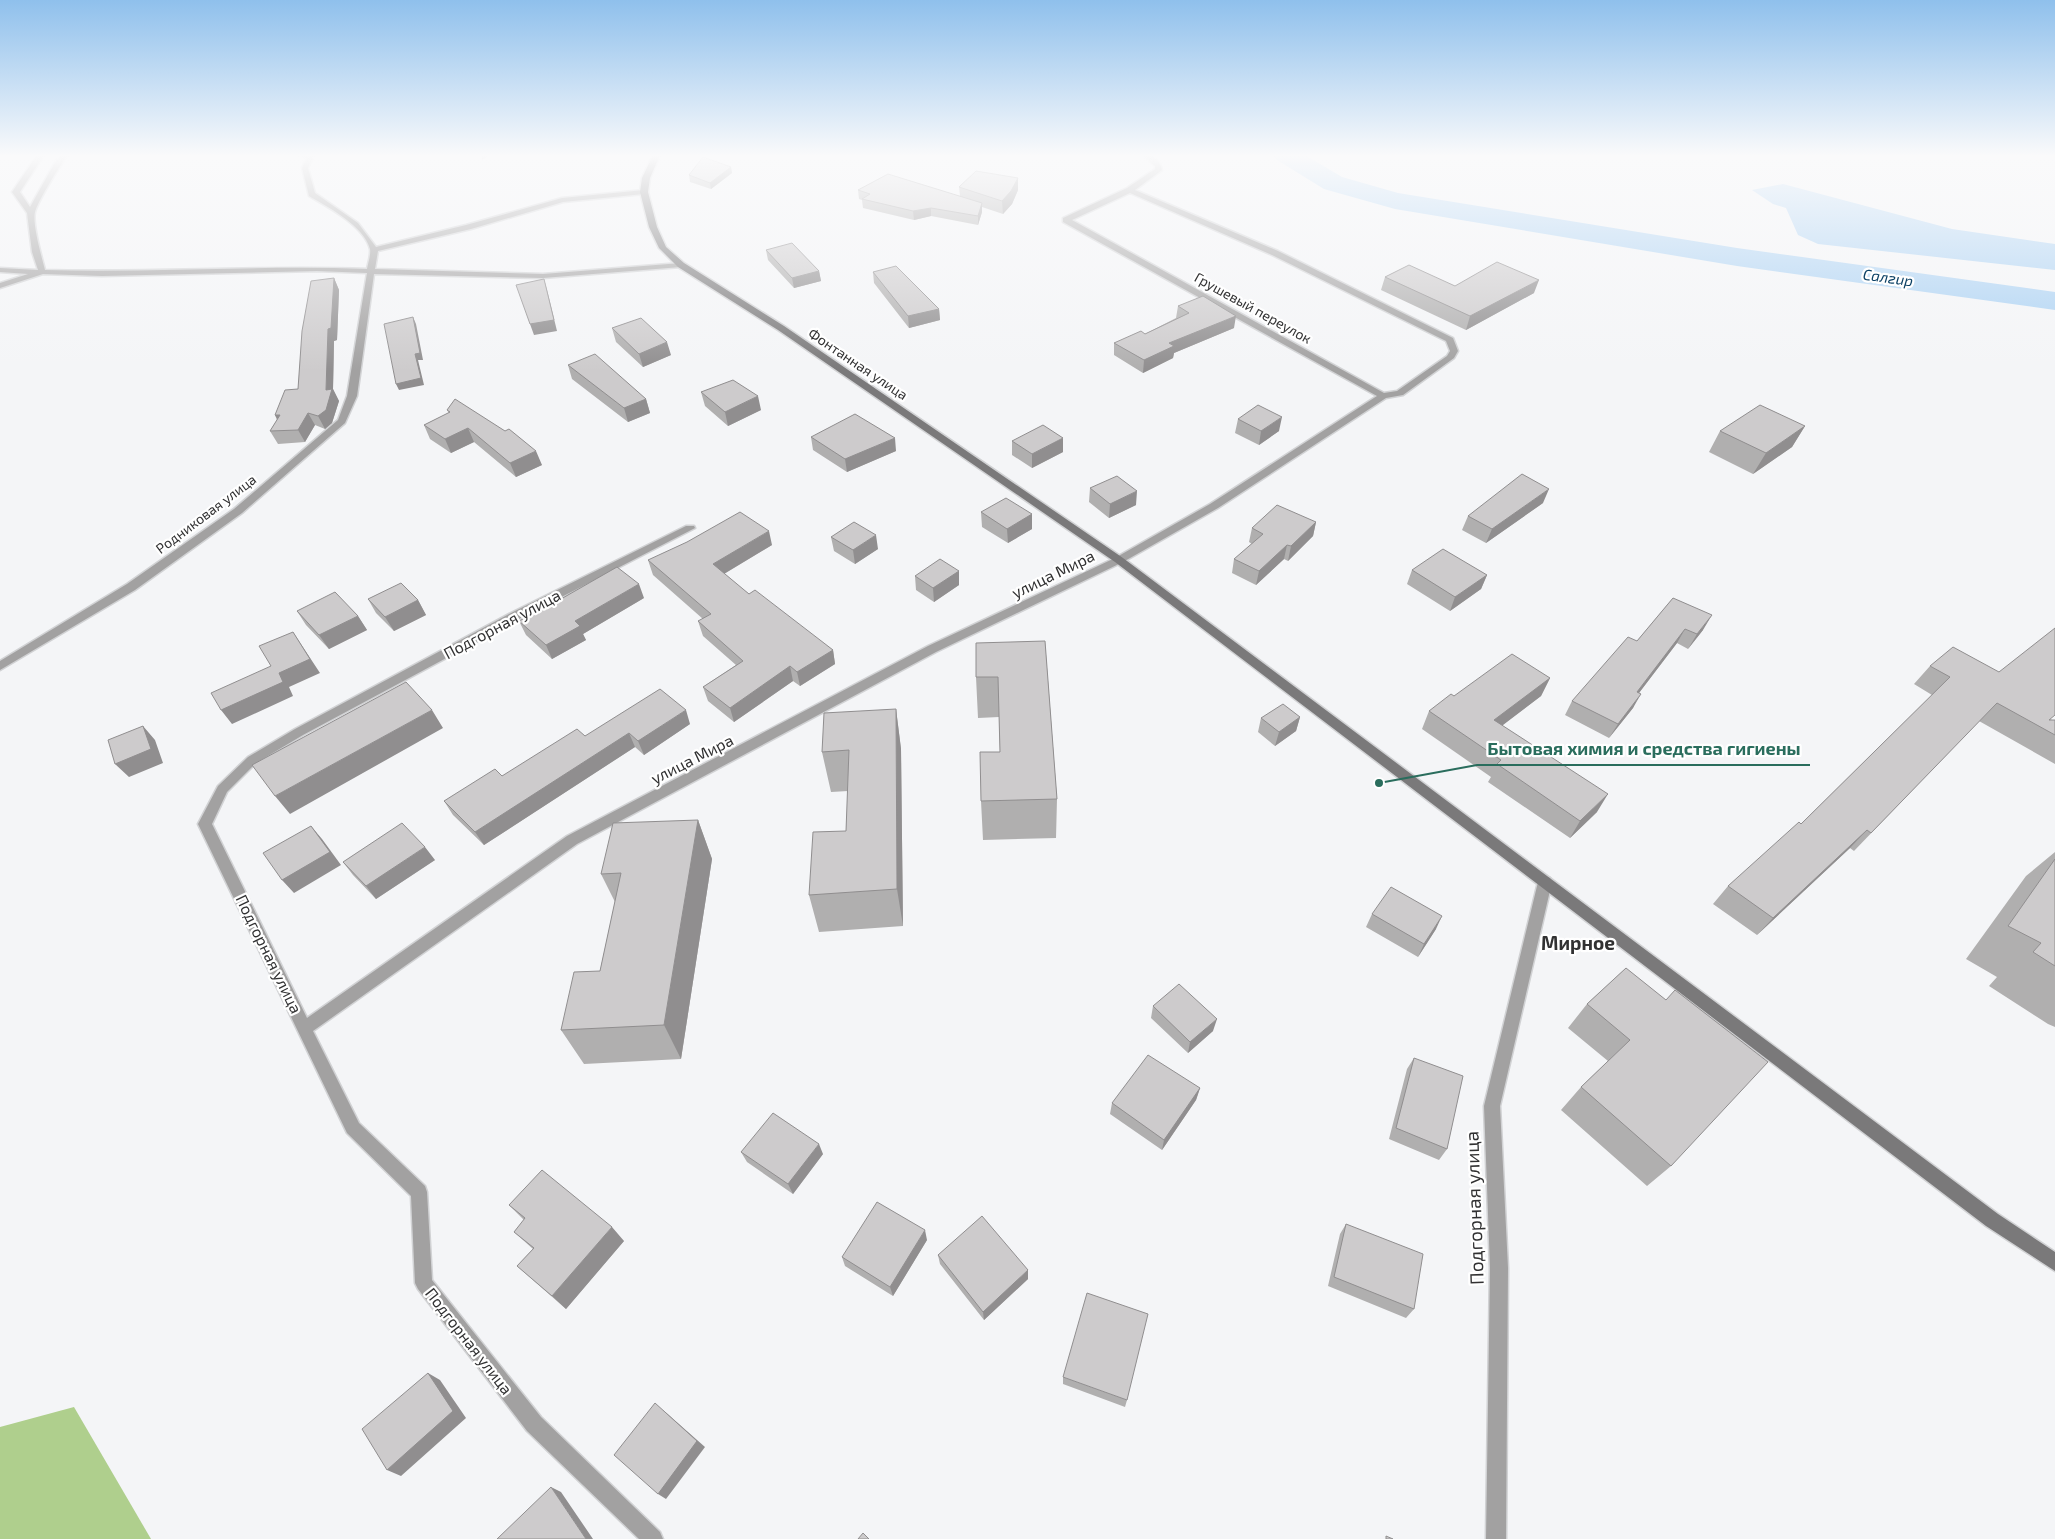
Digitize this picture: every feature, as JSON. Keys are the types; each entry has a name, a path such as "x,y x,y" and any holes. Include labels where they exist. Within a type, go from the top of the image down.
{"main road":[{"name":"Фонтанная улица","path":"653,227 663,248 681,265 781,328 1119,560 2021,1240"},
{"path":"2021,1240 2055,1262"},
{"path":"2021,1240 2055,1273"}],"street":[{"path":"33,227 36,252 42,272"},
{"path":"359,227 368,236 374,250 469,227"},
{"name":"Грушевый переулок","path":"1078,227 1382,396"},
{"name":"улица Мира","path":"305,1028 572,840 795,724 932,649 1119,560 1214,506 1382,396 1400,393 1450,358 1454,351 1450,340 1275,253 1215,227"},
{"name":"Родниковая улица","path":"0,666 131,586 238,511 342,421 352,396 369,271 374,250"},
{"path":"0,270 102,274 317,269 543,276 681,265"},
{"path":"0,286 42,272"},
{"name":"Подгорная улица","path":"653,1539 534,1424 424,1283 419,1192 353,1128 205,824 222,789 252,760 299,732 515,616 690,528"},
{"name":"Подгорная улица","path":"1496,1539 1499,1268 1492,1106 1545,882"}],"green space":[{"path":"74,1407 151,1539 0,1539 0,1427"}],"water":[{"path":"1794,227 1944,227 2055,244 2055,270 1818,244 1798,235"}],"building":[{"path":"792,243 819,271 792,278 766,250"},
{"path":"1497,262 1539,280 1470,316 1385,277 1409,265 1455,286"},
{"path":"896,266 939,309 908,316 873,272"},
{"path":"334,278 331,328 328,329 326,390 332,389 326,410 318,416 308,413 298,430 270,431 280,415 275,415 285,390 298,389 302,331 311,281"},
{"path":"544,279 554,320 530,324 516,285"},
{"path":"1203,296 1236,316 1169,343 1174,346 1144,360 1114,343 1141,331 1145,334 1189,313 1178,306"},
{"path":"413,317 420,353 415,354 421,378 396,384 384,324"},
{"path":"641,318 667,342 639,354 612,328"},
{"path":"595,354 646,399 624,408 568,365"},
{"path":"733,380 758,396 725,412 701,392"},
{"path":"455,399 505,431 509,429 536,451 510,463 468,428 445,439 424,425 450,412 447,410"},
{"path":"1258,405 1282,417 1261,431 1238,419"},
{"path":"1760,405 1805,426 1766,453 1720,431"},
{"path":"855,414 895,438 845,459 811,437"},
{"path":"1043,425 1063,438 1032,454 1012,441"},
{"path":"1522,474 1549,489 1492,529 1468,516"},
{"path":"1117,476 1137,491 1110,504 1090,488"},
{"path":"1006,498 1032,514 1007,529 981,512"},
{"path":"1277,505 1316,522 1291,546 1287,545 1259,571 1234,559 1263,534 1252,528"},
{"path":"740,512 769,531 713,564 749,594 755,590 833,650 797,672 790,666 730,708 703,687 743,661 698,621 711,614 648,560 687,542"},
{"path":"854,522 876,535 853,550 831,537"},
{"path":"1443,549 1487,575 1455,597 1412,570"},
{"path":"940,559 959,571 933,588 915,576"},
{"path":"617,567 639,584 575,621 580,626 546,645 519,621 554,603"},
{"path":"401,583 418,600 385,617 368,599"},
{"path":"335,592 358,616 319,635 297,611"},
{"path":"1673,598 1712,615 1697,634 1685,629 1637,692 1641,694 1618,724 1572,701 1628,637 1637,641"},
{"path":"2055,628 2055,715 2049,720 2055,720 2055,735 1997,703 1871,833 1867,830 1773,918 1728,886 1799,822 1801,824 1950,677 1930,666 1953,647 1999,672"},
{"path":"293,632 310,659 279,673 283,682 221,710 211,693 271,666 259,646"},
{"path":"1045,641 1057,799 981,801 980,752 1000,752 998,677 976,677 976,643"},
{"path":"1512,654 1550,678 1494,720 1608,794 1580,821 1497,764 1501,760 1429,711 1451,694 1454,696"},
{"path":"406,682 432,710 275,796 252,765"},
{"path":"660,689 686,710 638,741 629,733 475,832 444,801 495,769 502,776 577,729 585,736"},
{"path":"1283,704 1300,717 1279,732 1261,718"},
{"path":"896,709 897,889 809,895 813,832 846,831 849,750 822,752 824,713"},
{"path":"143,726 151,749 115,764 108,740"},
{"path":"698,820 664,1025 561,1030 574,972 600,971 621,873 601,874 613,823"},
{"path":"402,823 425,847 366,886 343,862"},
{"path":"311,826 330,852 282,880 263,853"},
{"path":"2055,859 2055,966 2033,952 2041,943 2008,926"},
{"path":"1391,887 1442,916 1424,944 1372,914"},
{"path":"1626,968 1666,1000 1675,990 1768,1062 1671,1166 1581,1087 1630,1040 1587,1004"},
{"path":"1179,984 1217,1019 1190,1042 1153,1006"},
{"path":"1148,1055 1200,1088 1164,1140 1112,1103"},
{"path":"1414,1058 1463,1076 1447,1149 1396,1128"},
{"path":"773,1113 819,1144 788,1184 741,1152"},
{"path":"542,1170 612,1227 552,1296 517,1266 534,1248 514,1232 525,1218 509,1205"},
{"path":"877,1202 925,1230 890,1287 842,1257"},
{"path":"982,1216 1028,1270 983,1312 938,1255"},
{"path":"1346,1224 1423,1254 1414,1309 1334,1277"},
{"path":"1087,1293 1148,1314 1127,1400 1063,1377"},
{"path":"428,1373 453,1411 387,1470 362,1429"},
{"path":"655,1403 697,1441 658,1494 614,1455"},
{"path":"551,1487 586,1539 497,1539"},
{"path":"863,1533 869,1539 858,1539"}],"waterway":[{"name":"Салгир","path":"1553,227 1737,257 2055,301"}],"place":[{"name":"Бытовая химия и средства гигиены","path":"1379,783"}],"district":[{"name":"Мирное","path":"1578,943"}]}
